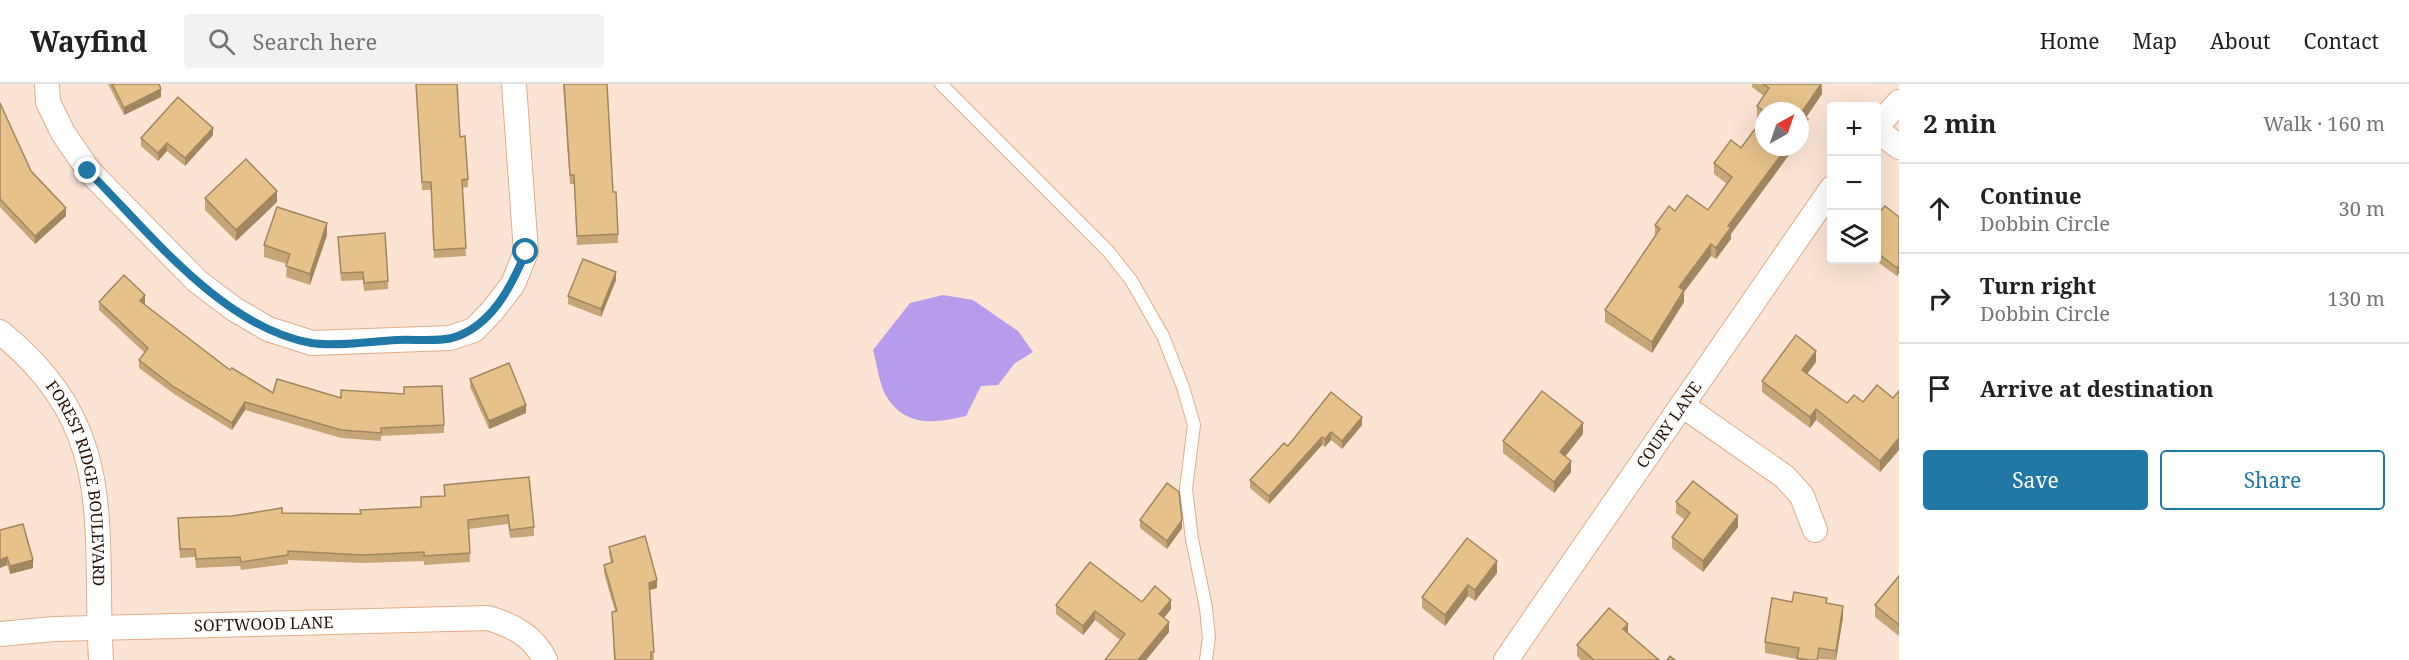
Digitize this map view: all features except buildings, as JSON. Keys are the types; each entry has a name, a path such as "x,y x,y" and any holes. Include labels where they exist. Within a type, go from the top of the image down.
{"street":[{"path":"47,84 48,102 58,123 88,171 197,281 234,309 268,329 312,343 450,338 474,330 493,310 513,284 526,252 514,84"},
{"path":"1881,122 1899,102"},
{"path":"1881,132 1899,147"},
{"name":"COURY LANE","path":"1506,660 1827,195"},
{"name":"FOREST RIDGE BOULEVARD","path":"0,332 34,362 55,388 86,451 94,481 99,530 101,660"},
{"path":"1682,405 1785,477 1802,496 1815,530"},
{"name":"SOFTWOOD LANE","path":"0,634 54,629 488,618 506,623 523,633 545,660"}],"lane":[{"path":"941,84 1108,251 1131,280 1163,336 1183,387 1194,425 1186,489 1192,539 1206,608 1209,638 1206,660"}],"shaded area":[{"path":"943,295 973,300 1018,331 1033,352 1015,363 998,385 981,386 966,416 922,421 903,414 886,396 873,350 910,303"}],"route":[{"path":"88,171 197,281 234,309 268,329 312,343 450,338 474,330 513,284 526,252"}]}
